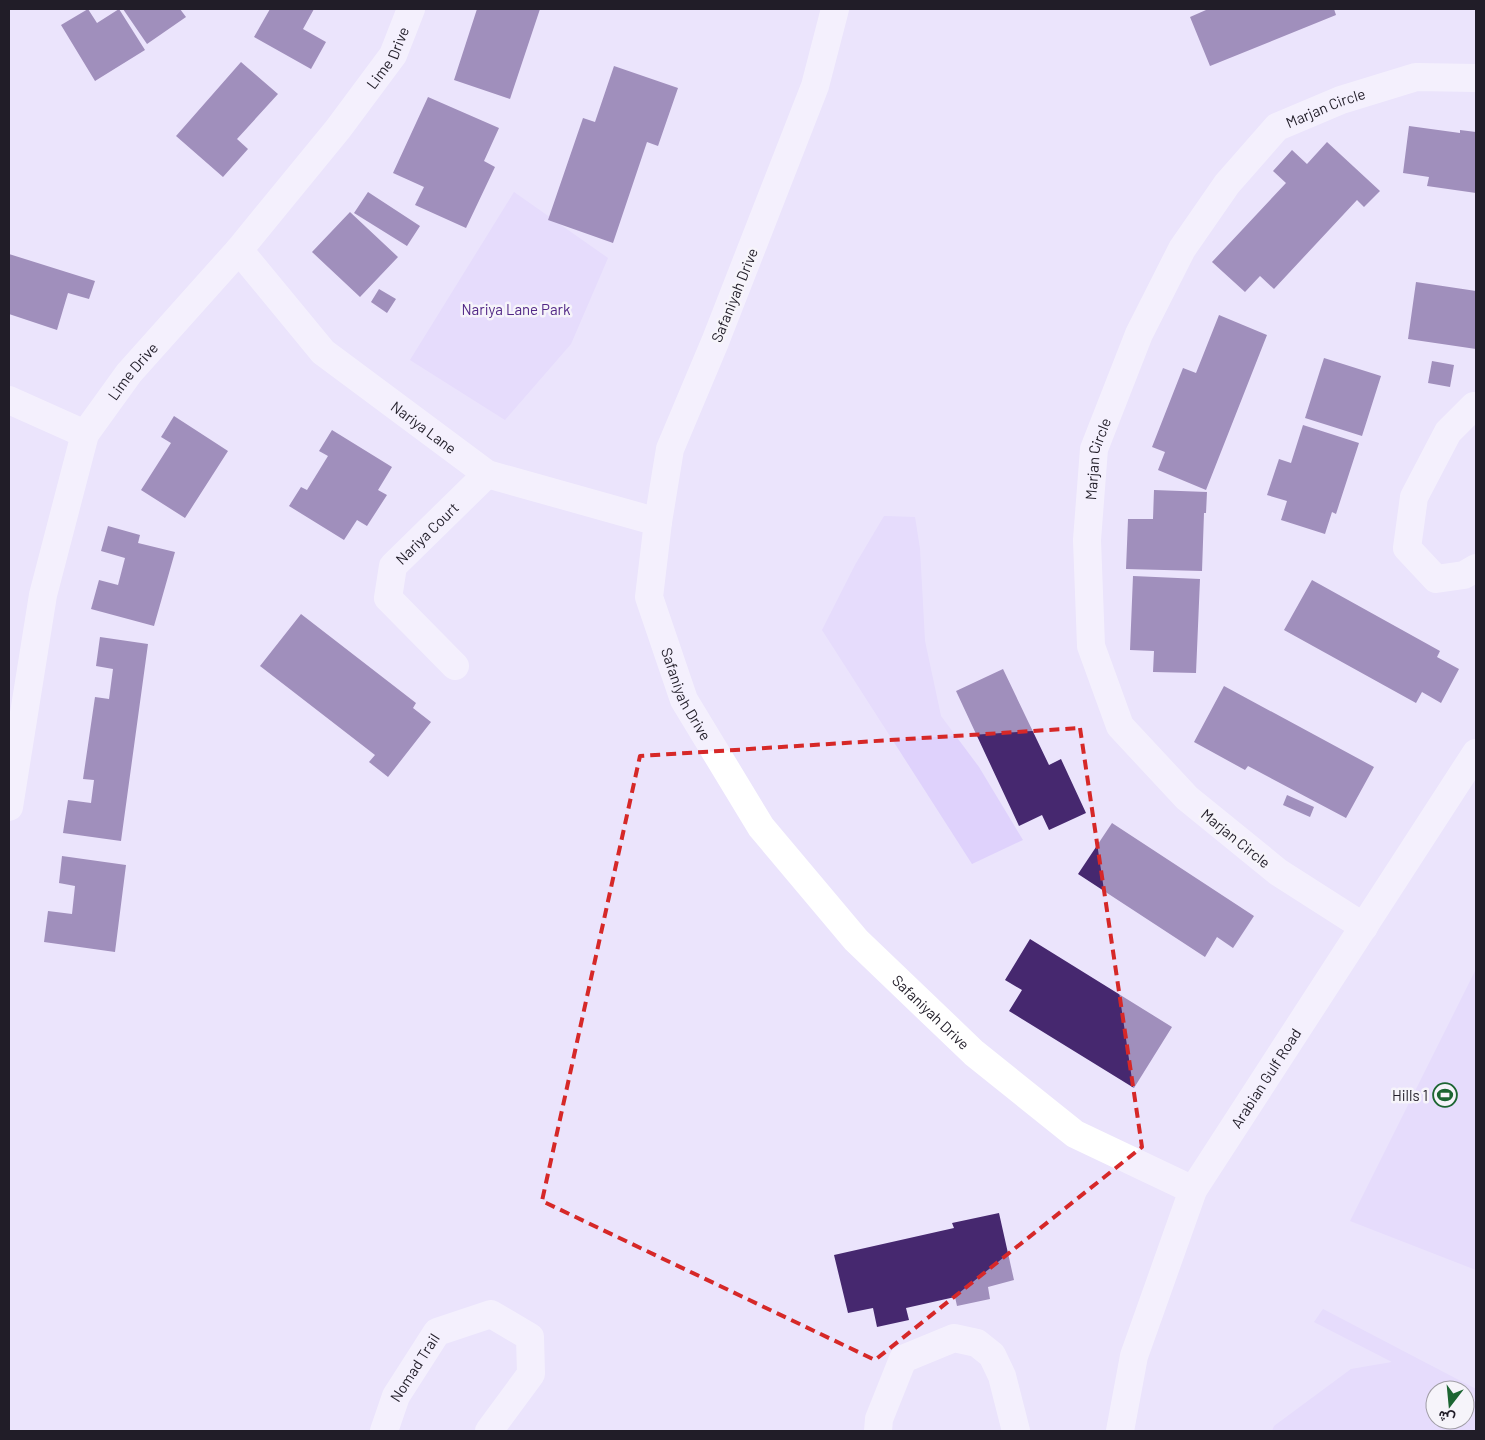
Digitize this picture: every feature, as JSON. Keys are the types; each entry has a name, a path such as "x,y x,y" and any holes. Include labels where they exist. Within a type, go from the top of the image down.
{"street":[{"name":"Lime Drive","path":"9,807 43,595 85,434 129,373 239,250 338,129 393,55 410,9"},
{"name":"Safaniyah Drive","path":"835,9 815,86 719,333 670,449 658,522 650,597 684,700 761,827 856,940 974,1053 1075,1134 1193,1190"},
{"name":"Marjan Circle","path":"1364,927 1278,872 1187,798 1120,726 1090,646 1087,540 1094,449 1139,334 1182,249 1227,184 1277,127 1341,100 1416,77 1476,78"},
{"name":"Nariya Lane","path":"239,250 323,352 488,474 658,522"},
{"path":"9,400 85,434"},
{"path":"1476,406 1448,432 1414,498 1407,548 1436,579 1464,575 1476,568"},
{"name":"Nariya Court","path":"455,666 388,598 393,566 488,474"},
{"name":"Arabian Gulf Road","path":"1120,1431 1134,1356 1193,1190 1476,753"},
{"name":"Nomad Trail","path":"384,1431 396,1396 437,1332 491,1314 530,1337 530,1374 489,1431"},
{"path":"878,1431 879,1419 903,1358 954,1338 977,1343 992,1355 1002,1376 1016,1431"}],"highlighted area":[{"path":"1080,728 1142,1147 875,1360 542,1201 640,756"}],"green space":[{"name":"Nariya Lane Park","path":"514,192 608,258 571,344 505,420 410,360"},
{"path":"884,516 915,517 920,549 925,641 941,716 979,767 1023,840 972,864 822,630 855,565"},
{"name":"Hills 1","path":"1476,969 1476,1270 1350,1221"},
{"path":"1323,1309 1459,1380 1425,1380 1425,1430 1475,1430 1476,1389 1476,1431 1272,1431 1274,1426 1351,1369 1392,1362 1314,1322"}],"building":[{"path":"88,9 97,23 119,9 145,50 95,81 61,25"},
{"path":"123,9 180,9 186,17 147,44"},
{"path":"270,9 314,9 303,29 326,42 311,69 254,37"},
{"path":"477,9 540,9 510,99 454,80"},
{"path":"1206,9 1334,9 1336,15 1210,66 1190,17"},
{"path":"241,62 278,94 237,139 248,149 223,177 176,136"},
{"path":"614,66 678,88 658,146 647,142 613,243 548,220 583,118 595,122"},
{"path":"428,97 499,128 484,161 495,167 466,228 415,205 424,187 393,173"},
{"path":"1409,126 1460,133 1460,130 1476,132 1476,193 1427,186 1429,177 1403,173"},
{"path":"1327,142 1380,191 1364,207 1357,200 1274,289 1260,276 1245,292 1212,262 1286,183 1273,171 1292,150 1307,164"},
{"path":"368,192 420,226 407,246 354,213"},
{"path":"350,212 398,257 360,297 312,252"},
{"path":"9,254 95,281 89,299 68,293 57,330 9,314"},
{"path":"1416,282 1476,291 1476,349 1408,339"},
{"path":"379,289 396,299 387,313 371,302"},
{"path":"1219,315 1267,335 1206,490 1158,470 1165,452 1152,447 1183,368 1196,373"},
{"path":"1324,358 1381,376 1362,436 1305,418"},
{"path":"1432,361 1454,365 1450,387 1428,383"},
{"path":"174,416 228,451 185,518 141,490 171,443 161,437"},
{"path":"1303,425 1359,443 1336,514 1332,512 1325,534 1281,520 1287,501 1267,495 1279,459 1291,463"},
{"path":"332,430 392,467 378,490 387,495 367,526 357,520 344,540 289,506 301,487 307,490 328,456 319,451"},
{"path":"1154,490 1207,492 1206,513 1204,513 1202,571 1126,569 1128,519 1153,519"},
{"path":"108,526 140,535 138,543 175,552 154,626 91,609 99,580 118,585 125,558 101,551"},
{"path":"1133,576 1200,579 1196,673 1153,672 1154,651 1130,650"},
{"path":"1312,580 1440,651 1437,657 1459,669 1441,703 1422,692 1416,703 1284,630"},
{"path":"301,614 416,703 413,708 431,722 388,777 369,762 375,755 260,666"},
{"path":"100,637 148,644 121,841 63,833 68,800 91,803 94,780 83,779 95,697 109,699 113,669 96,666"},
{"path":"1003,669 1049,765 1061,759 1086,813 1049,830 1042,815 1019,826 956,691"},
{"path":"1224,686 1374,767 1346,818 1248,766 1245,770 1194,742"},
{"path":"1287,795 1314,807 1310,817 1283,805"},
{"path":"1112,823 1254,916 1233,948 1217,937 1205,957 1078,874"},
{"path":"62,856 126,865 115,952 44,942 48,911 72,914 75,886 59,883"},
{"path":"1030,939 1172,1027 1134,1088 1009,1011 1022,990 1005,980"},
{"path":"999,1213 1014,1280 988,1287 990,1299 957,1306 955,1297 906,1308 909,1320 877,1327 873,1308 848,1313 834,1255 954,1228 952,1223"}],"place":[{"name":"Hills 1","path":"1445,1095"}]}
